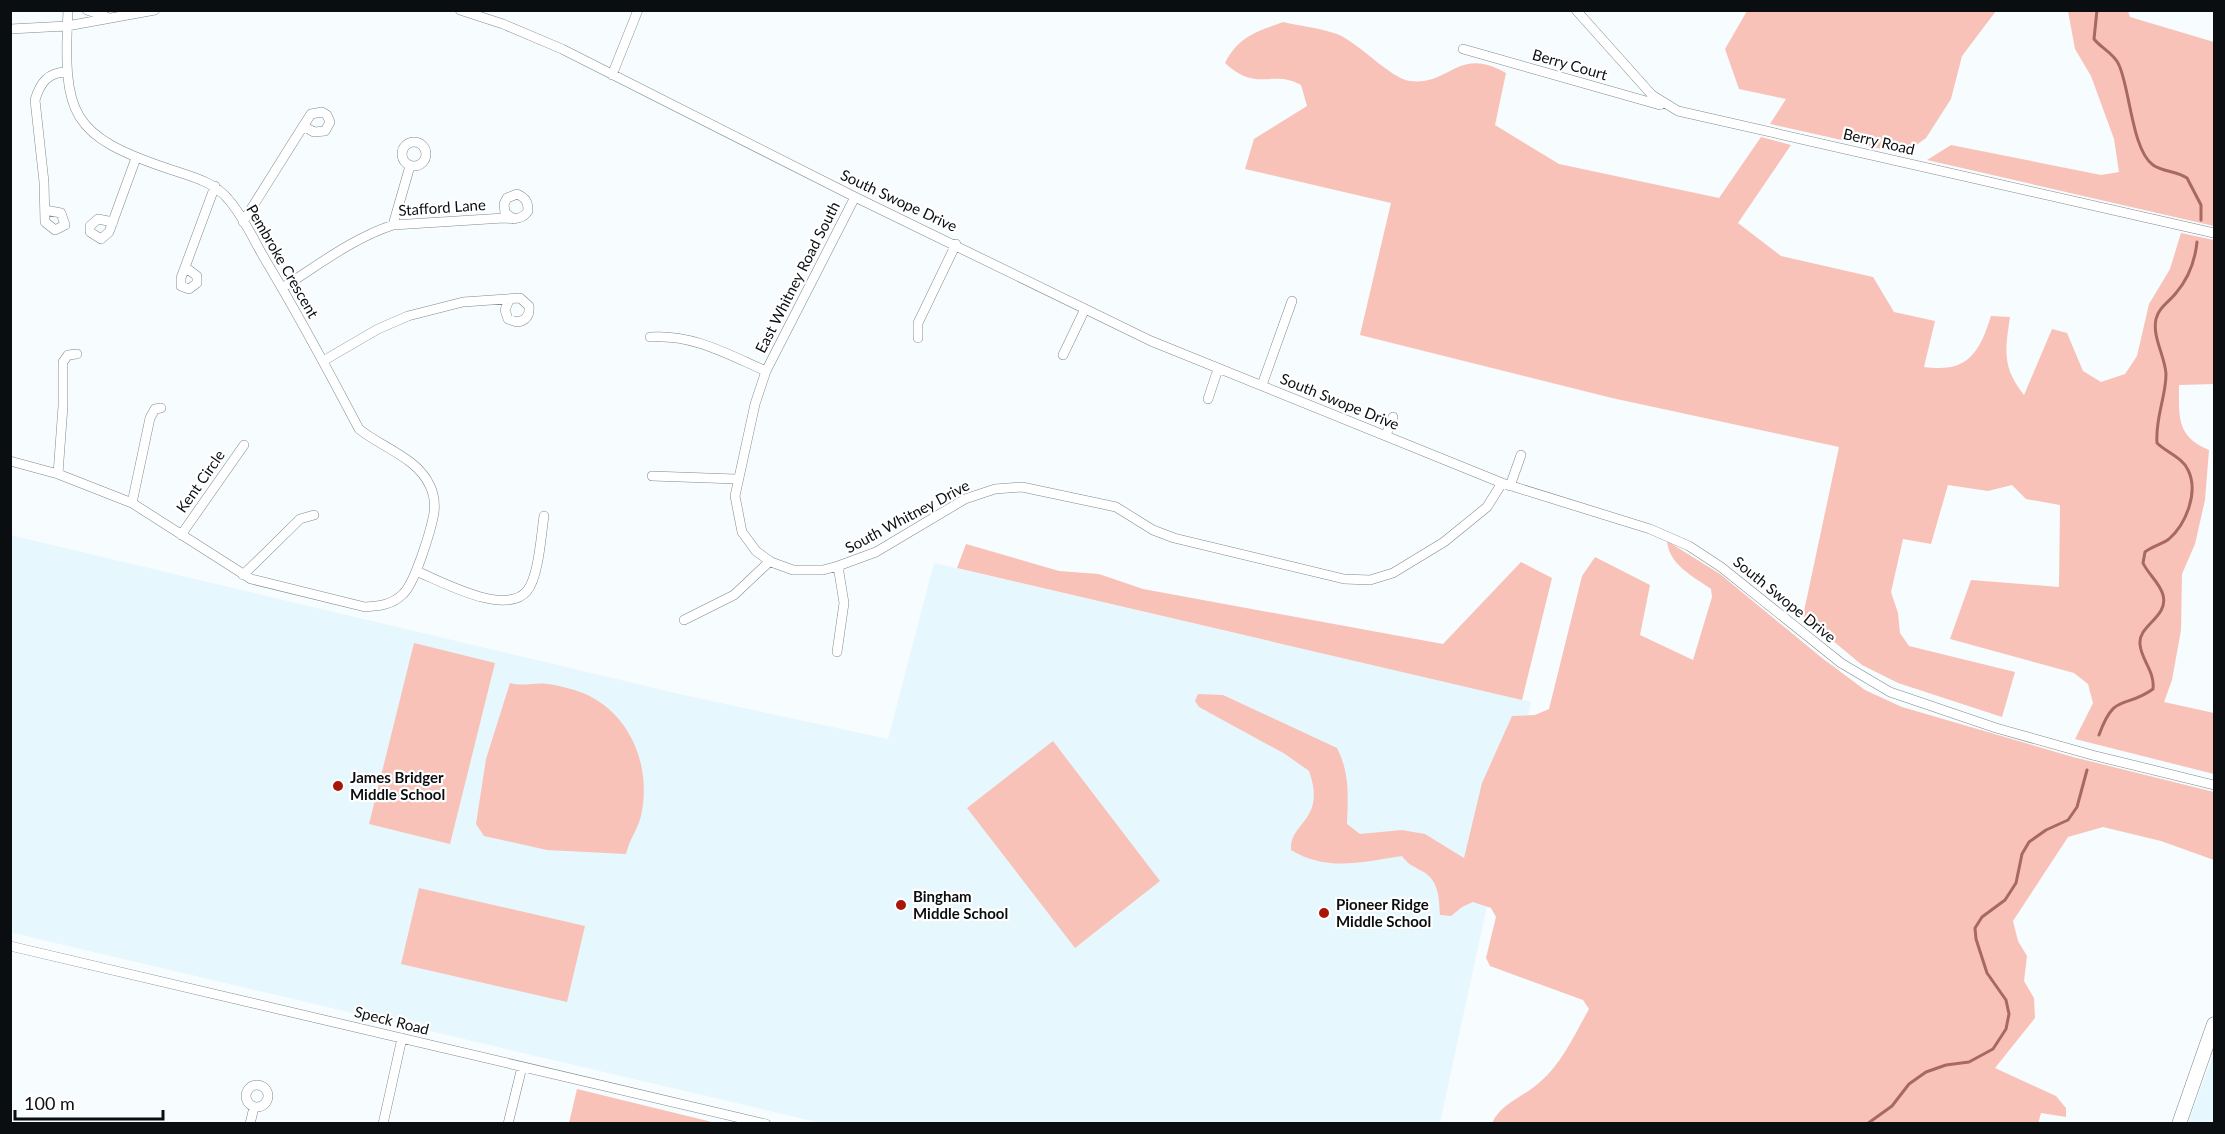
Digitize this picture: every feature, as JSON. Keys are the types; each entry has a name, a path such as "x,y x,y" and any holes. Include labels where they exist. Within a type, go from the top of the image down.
{"main road":[{"path":"2179,1124 2214,1024"}],"street":[{"name":"Pembroke Crescent","path":"10,461 58,474 132,503 243,575 365,607 381,606 406,592 416,571 434,513 430,485 408,461 375,442 359,429 282,288 229,200 215,186 136,158 82,124 73,108 67,72 68,10"},
{"path":"87,10 107,17"},
{"path":"10,29 67,26 154,10"},
{"name":"South Swope Drive","path":"460,10 503,24 612,75 855,197 956,244 1151,341 1506,485 1650,529 1689,546 1721,567 1841,663 1890,692 1996,728 2082,753 2214,785"},
{"path":"612,75 638,10"},
{"name":"Berry Road","path":"1576,10 1652,95 1668,107 2214,233"},
{"name":"Berry Court","path":"1462,49 1668,107"},
{"path":"45,210 35,100 39,88 48,76 67,72"},
{"path":"243,222 303,126"},
{"path":"113,222 136,158"},
{"path":"393,225 410,166"},
{"path":"185,267 215,186"},
{"name":"East Whitney Road South","path":"765,371 855,197"},
{"name":"Stafford Lane","path":"282,288 342,250 378,230 393,225 513,219"},
{"path":"918,338 918,323 956,244"},
{"path":"323,361 378,329 408,316 463,302 509,300"},
{"path":"1262,385 1292,301"},
{"path":"1063,355 1085,309"},
{"path":"650,337 670,335 694,339 765,371"},
{"path":"58,474 63,406 63,362 68,355 77,354"},
{"path":"1208,399 1218,369"},
{"name":"South Whitney Drive","path":"765,371 736,479 736,510 742,532 756,551 770,561 793,570 824,570 838,566 876,552 965,499 995,489 1022,487 1116,507 1153,530 1174,538 1344,579 1370,580 1394,573 1444,542 1487,507 1506,485 1521,455"},
{"path":"132,503 150,418 155,409 161,408"},
{"path":"1386,435 1393,417"},
{"name":"Kent Circle","path":"181,535 244,445"},
{"path":"652,476 736,479"},
{"path":"243,575 300,519 314,515"},
{"path":"416,571 495,602 517,599 527,591 534,577 544,516"},
{"path":"684,620 734,595 770,561"},
{"path":"837,652 844,603 838,566"},
{"name":"Speck Road","path":"10,946 766,1124"},
{"path":"383,1124 402,1038"},
{"path":"508,1124 522,1067"},
{"path":"250,1124 254,1107"}],"shaded area":[{"path":"1747,11 1996,11 1962,56 1951,99 1926,138 1904,154 1770,124 1786,99 1739,89 1725,49"},
{"path":"2068,11 2128,11 2130,17 2214,42 2214,226 1927,160 1951,145 2101,175 2119,172 2114,139 2091,76 2075,49"},
{"path":"1283,22 1337,34 1355,44 1394,74 1410,81 1435,78 1455,68 1476,63 1506,73 1495,125 1559,164 1719,198 1761,137 1791,145 1738,223 1781,256 1873,277 1894,312 1935,321 1924,367 1939,368 1961,364 1969,358 1982,341 1991,316 2010,317 2007,358 2012,376 2024,395 2052,329 2067,333 2083,371 2101,382 2125,374 2137,356 2149,304 2170,269 2181,233 2214,240 2214,384 2179,385 2180,416 2185,432 2198,445 2209,450 2205,500 2195,544 2182,574 2181,630 2172,680 2164,702 2214,713 2214,774 2075,739 2093,703 2088,684 2074,673 1950,639 1971,580 2059,587 2060,505 2026,499 2012,485 1988,491 1948,485 1931,544 1903,539 1891,592 1898,613 1900,633 1909,646 2015,672 2002,717 1898,683 1862,665 1803,616 1839,447 1612,398 1360,335 1391,203 1245,169 1254,139 1307,106 1301,85 1281,79 1246,77 1225,63 1236,47 1249,36"},
{"path":"10,535 688,696 888,739 934,563 1531,702 1440,1123 821,1123 13,933 10,877"},
{"path":"1667,541 1720,574 1822,658 1865,690 1902,707 2073,757 2214,792 2214,860 2161,841 2103,827 2068,837 2013,921 2018,941 2027,956 2024,981 2034,998 2035,1018 1995,1068 2056,1096 2066,1108 2066,1117 2041,1113 2038,1124 1492,1123 1501,1110 1534,1087 1555,1066 1568,1048 1589,1009 1583,1000 1490,966 1486,958 1496,917 1491,908 1473,902 1451,916 1440,915 1437,889 1431,878 1402,856 1345,864 1318,861 1291,850 1292,841 1311,811 1314,801 1309,771 1285,754 1199,707 1195,701 1198,694 1223,695 1337,748 1346,776 1347,824 1360,834 1402,830 1425,834 1464,858 1482,783 1512,716 1535,715 1549,709 1582,576 1595,557 1650,585 1640,635 1693,660 1712,597 1711,589 1677,563 1672,557"},
{"path":"966,544 1059,571 1099,574 1143,589 1443,644 1521,562 1552,578 1522,700 957,568"},
{"path":"414,643 495,663 450,844 369,824"},
{"path":"510,683 551,685 583,693 600,702 625,728 640,761 644,797 640,821 626,854 547,850 484,836 476,824 486,759"},
{"path":"1053,741 1160,881 1075,948 967,808"},
{"path":"419,888 585,926 567,1002 401,964"},
{"path":"2214,1053 2214,1123 2188,1123"},
{"path":"577,1089 716,1123 569,1123"}],"waterway":[{"path":"2097,10 2094,39 2114,57 2119,65 2140,146 2153,165 2187,178 2201,205 2201,220"},
{"path":"2099,735 2110,712 2115,707 2153,689 2152,677 2140,644 2144,631 2158,615 2164,603 2157,583 2143,563 2145,552 2167,541 2175,533 2181,525 2191,498 2191,479 2186,466 2157,443 2166,374 2155,326 2159,311 2176,293 2187,276 2193,263 2197,242"},
{"path":"1867,1124 1892,1106 1909,1084 1926,1072 1946,1065 1969,1062 1993,1049 2006,1029 2009,1014 2006,1000 1987,973 1976,939 1975,928 1982,917 2005,900 2016,883 2022,854 2029,842 2046,830 2068,820 2077,807 2087,770"}],"place":[{"name":"James Bridger Middle School","path":"338,786"},
{"name":"Bingham Middle School","path":"901,905"},
{"name":"Pioneer Ridge Middle School","path":"1324,913"}]}
